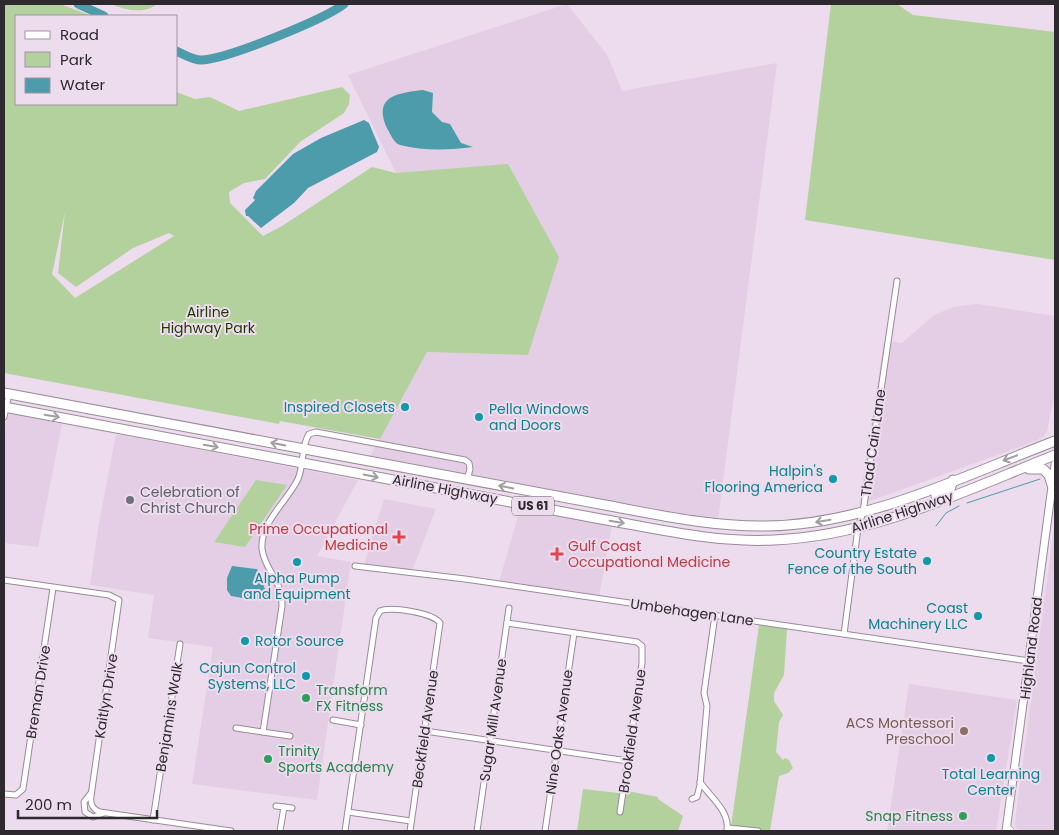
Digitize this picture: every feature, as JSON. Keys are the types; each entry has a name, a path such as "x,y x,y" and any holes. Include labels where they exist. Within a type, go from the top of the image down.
{"highway":[{"name":"Airline Highway","path":"6,393 702,523 759,526 802,524 863,512 1055,441"},
{"name":"Airline Highway","path":"4,411 116,428 699,537 733,540 774,540 818,536 858,528 879,522 1055,455"},
{"path":"116,428 119,414"},
{"path":"1012,472 1041,468 1047,472 1052,485"},
{"path":"879,522 945,492 952,487 953,480"},
{"path":"502,500 534,502 598,514 603,512 605,505"}],"main road":[{"name":"Highland Road","path":"1008,830 1055,464"}],"street":[{"name":"Thad Cain Lane","path":"844,634 858,528 863,512 897,281"},
{"path":"4,411 6,393"},
{"path":"263,732 282,606 282,593 279,583 265,559 262,548 263,535 298,478 307,437 312,433 336,436 465,460 469,463 470,469 467,480"},
{"name":"Umbehagen Lane","path":"355,566 715,615 1029,661"},
{"path":"4,580 54,588"},
{"name":"Kaitlyn Drive","path":"54,588 109,595 117,598 120,606 91,793 84,802 85,812 93,817 105,813"},
{"name":"Breman Drive","path":"4,794 19,794 23,789 54,588"},
{"name":"Sugar Mill Avenue","path":"477,831 509,608"},
{"name":"Beckfield Avenue","path":"361,724 377,614 387,609 430,615 438,619 440,627 410,831"},
{"path":"692,799 697,796 700,782 708,706 704,693 715,615"},
{"path":"507,623 574,633"},
{"name":"Brookfield Avenue","path":"574,633 636,642 644,650 620,812"},
{"name":"Nine Oaks Avenue","path":"545,831 574,633"},
{"name":"Benjamins Walk","path":"153,820 180,644"},
{"path":"332,720 361,724 345,831"},
{"path":"236,728 290,736"},
{"path":"425,731 628,761"},
{"path":"700,782 725,813 728,830 758,831"},
{"path":"91,793 92,807 105,813 231,831"},
{"path":"276,806 292,808"},
{"path":"280,831 284,807"},
{"path":"348,812 411,821"}],"shaded area":[{"path":"567,4 608,56 622,91 777,63 718,520 370,456 427,352 528,355 396,173 348,75"},
{"path":"977,304 1055,316 1055,392 1047,431 1044,436 1036,441 859,505 884,340 902,343 934,315 953,307"},
{"path":"15,414 62,424 38,547 4,543 4,431 7,418"},
{"path":"116,434 358,480 317,556 351,562 317,800 192,784 213,647 148,638 154,595 90,585 98,529"},
{"name":"Prime Occupational Medicine","path":"384,499 436,509 412,571 364,565"},
{"name":"Gulf Coast Occupational Medicine","path":"520,509 612,526 599,597 499,582"},
{"path":"1055,521 1055,831 1018,831 1015,825 1016,813"},
{"path":"909,684 1017,700 996,831 887,831"}],"green space":[{"name":"Airline Highway Park","path":"4,4 60,4 89,15 15,15 15,105 178,105 178,93 195,99 210,97 239,111 342,87 350,95 349,104 344,113 300,142 265,179 244,183 229,192 230,203 263,236 282,226 372,167 396,173 508,164 559,257 528,355 427,352 380,439 280,421 279,424 4,373","holes":["65,212 58,273 76,287 133,248 169,233 174,236 75,298 52,274"]},
{"path":"111,4 157,4 146,9 128,10"},
{"path":"831,4 897,4 913,15 1055,32 1055,260 805,220"},
{"path":"256,480 287,485 245,547 214,542"},
{"path":"759,625 787,629 784,675 774,693 774,701 783,715 779,722 776,752 783,760 785,758 789,760 793,768 788,773 779,776 770,831 731,827"},
{"path":"583,789 627,794 628,791 658,797 658,799 683,816 678,831 577,831"}],"water":[{"path":"423,90 433,93 432,112 442,122 450,124 461,143 473,147 427,149 400,145 394,141 384,119 383,110 385,104 396,95"},
{"path":"364,120 369,123 379,147 377,152 308,188 294,203 261,228 246,216 245,210 255,200 253,198 256,191 293,154 321,138"},
{"path":"232,566 257,569 268,597 254,600 231,596 227,590 227,578"}],"waterway":[{"path":"78,4 102,15"},
{"path":"178,52 198,60 231,53 297,28 344,4"},
{"path":"967,503 1040,479"},
{"path":"936,526 946,513 959,506"}],"place":[{"name":"Inspired Closets","path":"405,407"},
{"name":"Pella Windows and Doors","path":"479,417"},
{"name":"Halpin's Flooring America","path":"833,479"},
{"name":"Celebration of Christ Church","path":"130,500"},
{"name":"Prime Occupational Medicine","path":"399,537"},
{"name":"Gulf Coast Occupational Medicine","path":"557,554"},
{"name":"Country Estate Fence of the South","path":"927,561"},
{"name":"Alpha Pump and Equipment","path":"297,562"},
{"name":"Coast Machinery LLC","path":"978,616"},
{"name":"Rotor Source","path":"245,641"},
{"name":"Cajun Control Systems, LLC","path":"306,676"},
{"name":"Transform FX Fitness","path":"306,698"},
{"name":"ACS Montessori Preschool","path":"964,731"},
{"name":"Total Learning Center","path":"991,758"},
{"name":"Trinity Sports Academy","path":"268,759"},
{"name":"Snap Fitness","path":"963,816"}]}
